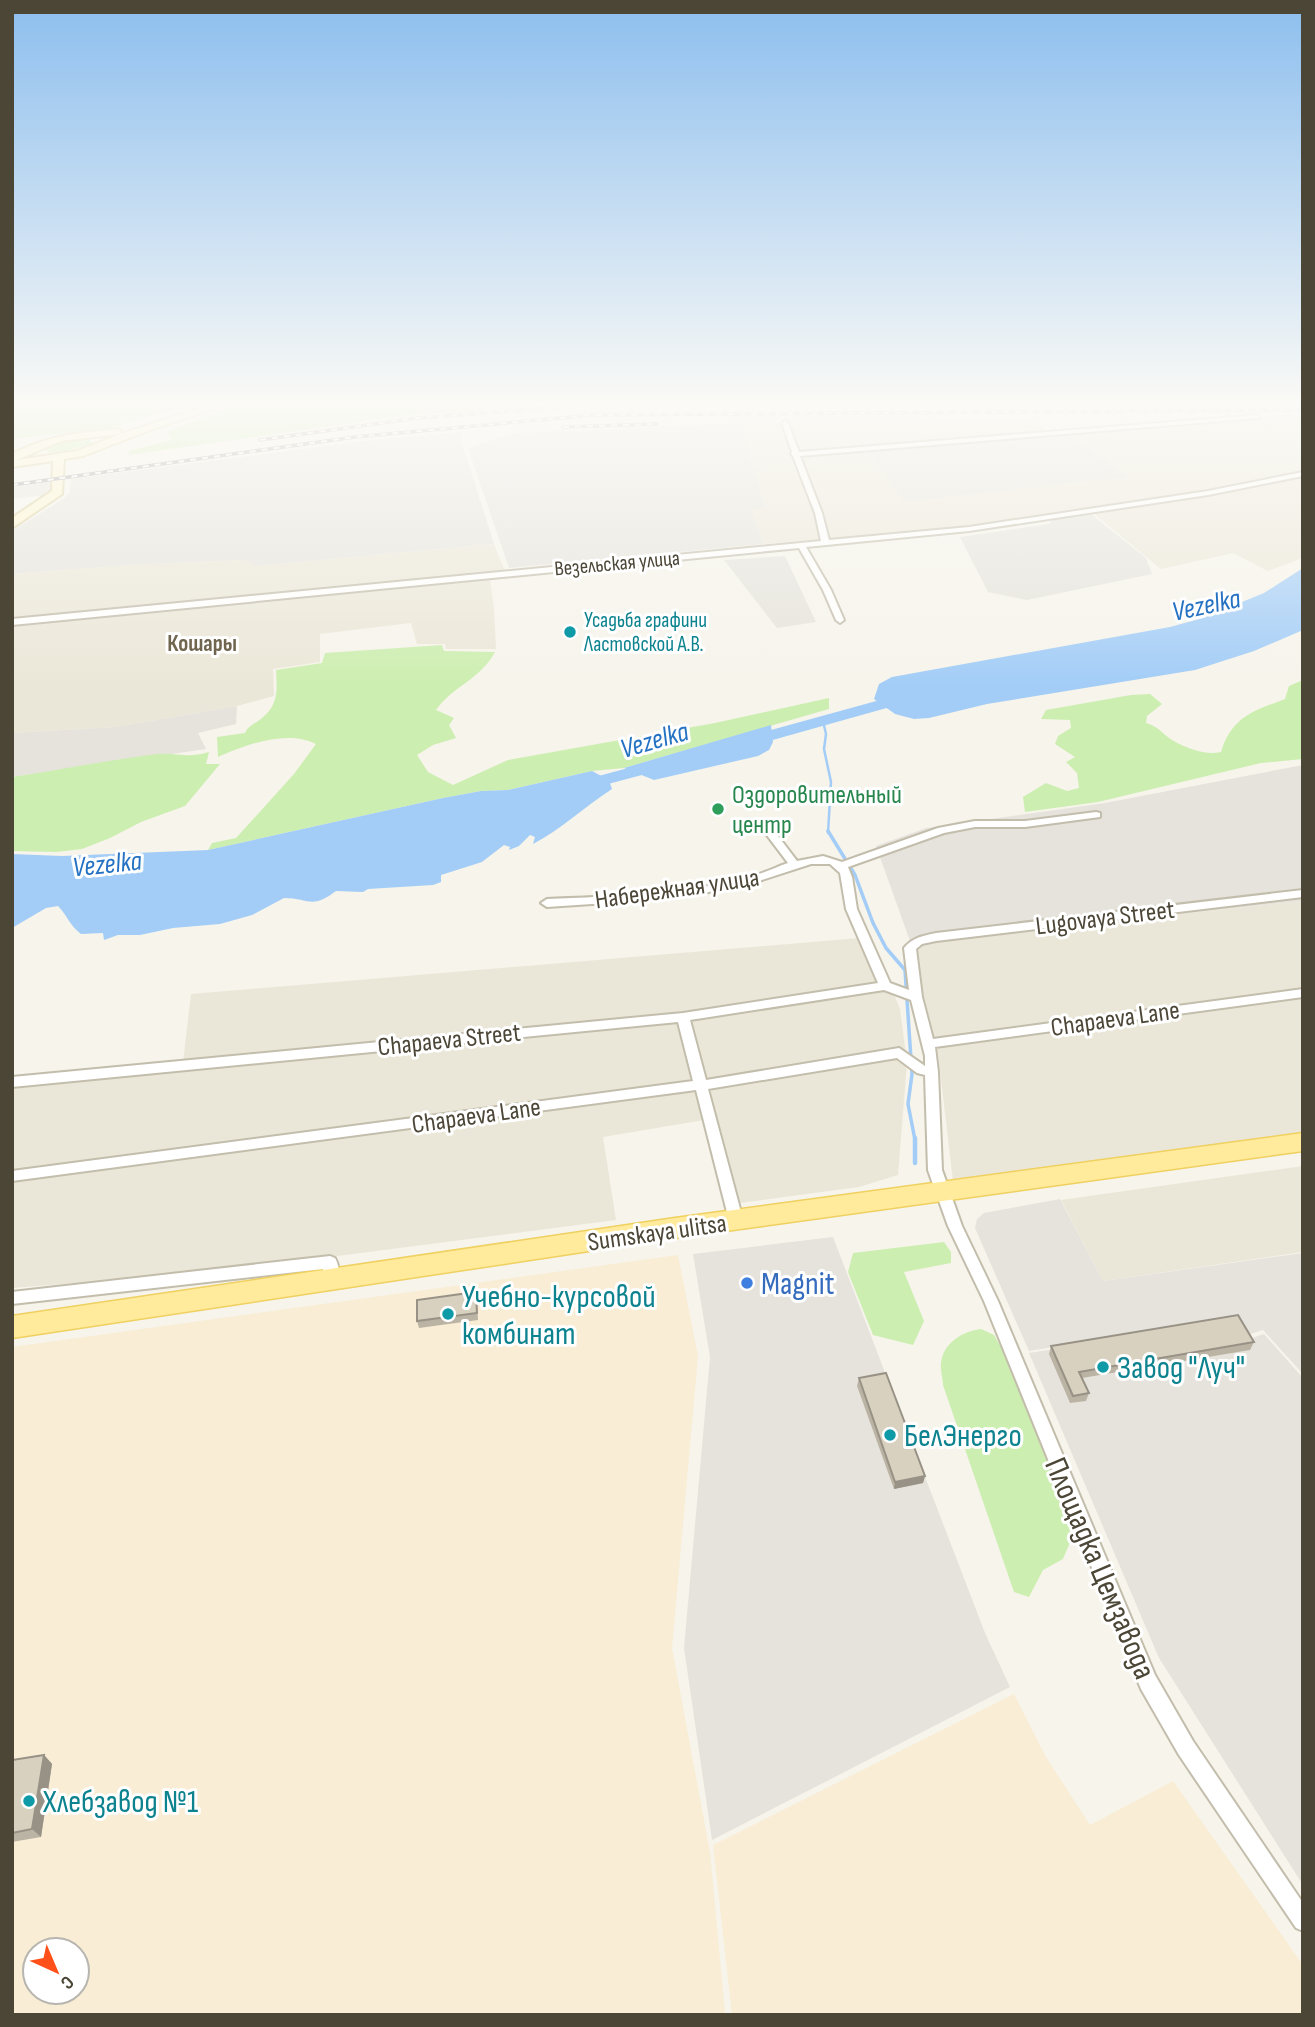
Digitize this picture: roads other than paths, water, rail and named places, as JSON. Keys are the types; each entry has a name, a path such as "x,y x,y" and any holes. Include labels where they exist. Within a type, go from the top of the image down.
{"main road":[{"path":"12,524 53,496"},
{"name":"Sumskaya ulitsa","path":"12,1327 736,1220 1303,1142"}],"street":[{"path":"811,496 824,528 825,542"},
{"name":"Везельская улица","path":"12,622 969,528 1190,496"},
{"path":"801,545 827,590 840,620"},
{"path":"943,1192 935,1170 932,1072 916,997 885,986 858,929 847,895 845,872 841,866 854,859 953,828 975,824 1025,824 1096,815"},
{"path":"768,830 796,866"},
{"name":"Набережная улица","path":"547,903 641,898 741,882 796,866 810,859 823,859 841,866"},
{"name":"Lugovaya Street","path":"916,997 910,948 918,942 936,937 1303,893"},
{"name":"Chapaeva Street","path":"12,1082 683,1017 885,986"},
{"name":"Chapaeva Lane","path":"928,1044 1303,993"},
{"path":"683,1017 736,1220"},
{"name":"Chapaeva Lane","path":"12,1176 701,1085 899,1053 922,1070 932,1072"},
{"name":"Площадка Цемзавода","path":"943,1192 955,1226 991,1301 1148,1682 1186,1748 1303,1921"},
{"path":"12,1298 330,1262 332,1280"}],"water":[{"path":"1303,568 1303,630 1254,651 1195,670 987,704 929,718 914,719 895,714 874,699 879,684 892,677 1170,627 1203,618 1264,593"},
{"path":"771,725 773,742 769,750 758,756 654,780 624,768"},
{"path":"592,771 609,780 612,789 533,844 535,837 530,835 519,846 509,850 510,847 504,845 482,862 441,875 441,882 433,885 368,889 363,892 336,891 315,902 284,898 252,915 220,924 173,928 140,935 118,935 104,940 103,933 81,934 58,906 46,908 12,928 12,854 62,856 208,850 443,798 481,791 508,790"}],"waterway":[{"name":"Vezelka","path":"744,743 909,697"},
{"path":"823,721 826,734 824,749 831,782 828,831"},
{"name":"Vezelka","path":"582,786 662,764"},
{"path":"828,831 855,875 873,923 886,948 905,970 912,1074 908,1104 915,1140"},
{"path":"915,1140 915,1163"}],"place":[{"name":"Усадьба графини Ластовской А.В.","path":"570,632"},
{"name":"Оздоровительный центр","path":"718,809"},
{"name":"Magnit","path":"747,1283"},
{"name":"Учебно-курсовой комбинат","path":"448,1314"},
{"name":"Завод \"Луч\"","path":"1103,1367"},
{"name":"БелЭнерго","path":"890,1435"},
{"name":"Хлебзавод №1","path":"29,1801"}],"district":[{"name":"Кошары","path":"202,643"}]}
